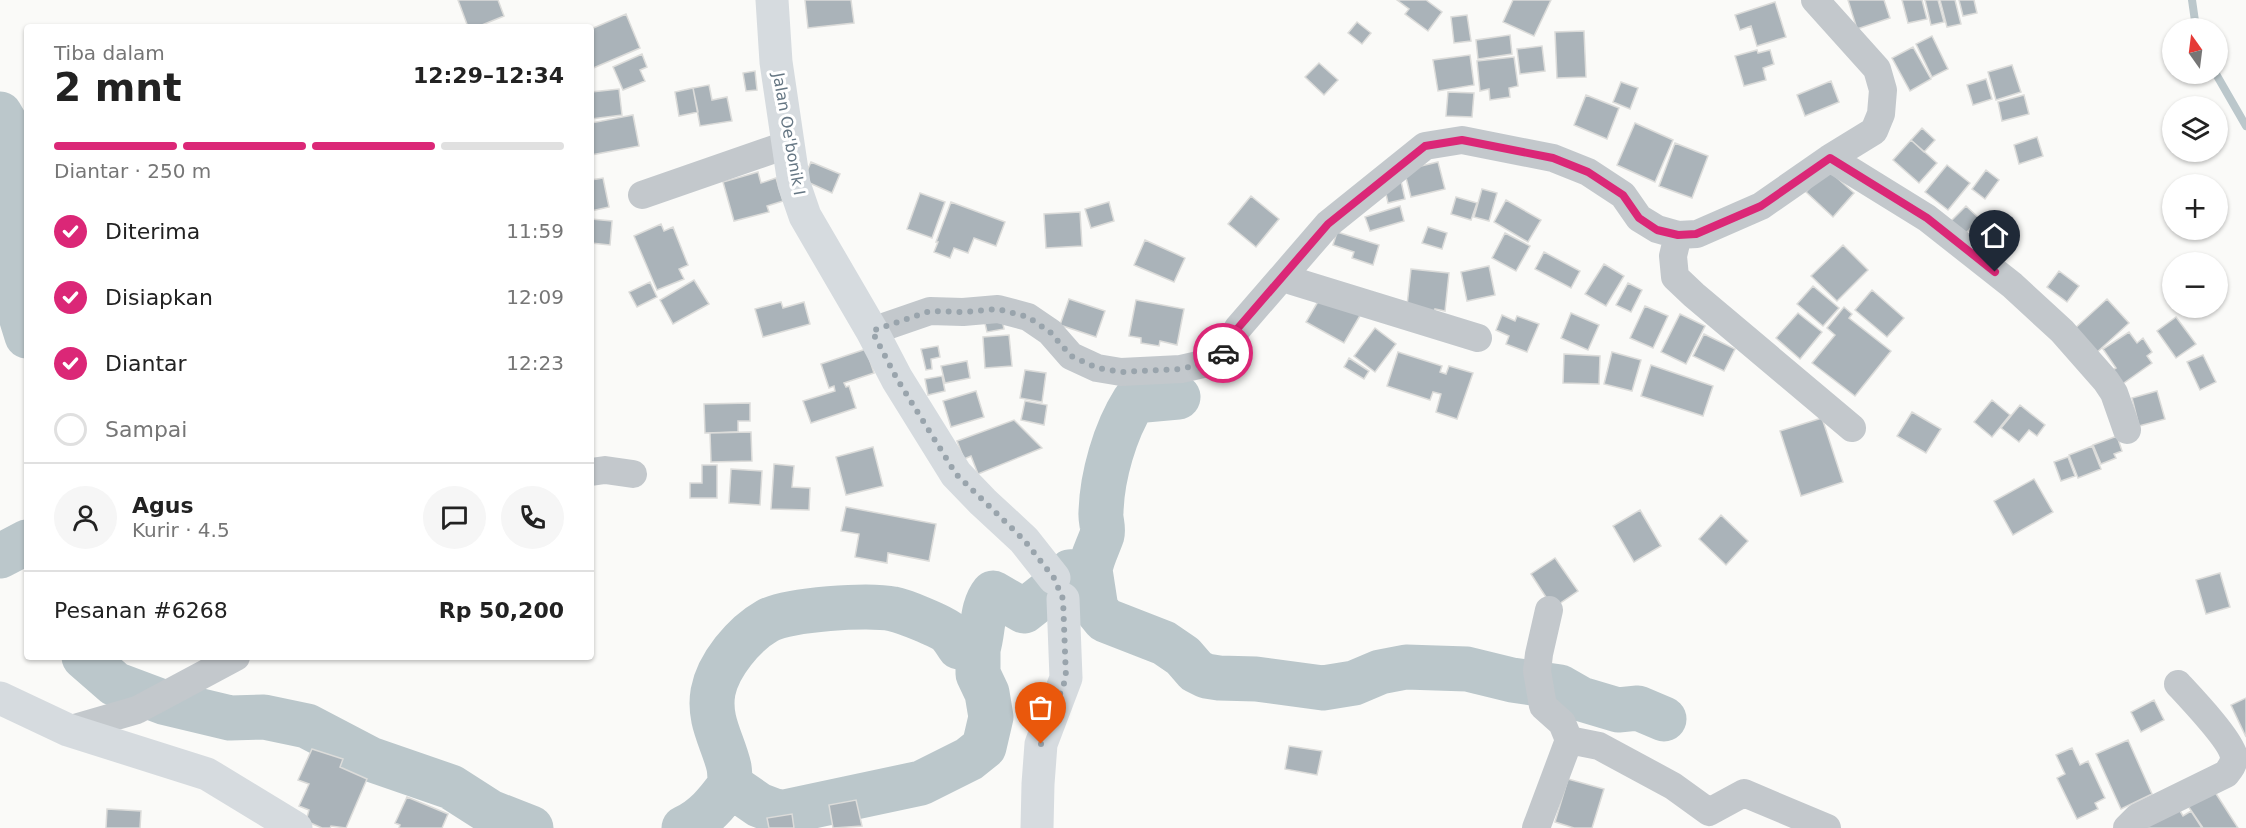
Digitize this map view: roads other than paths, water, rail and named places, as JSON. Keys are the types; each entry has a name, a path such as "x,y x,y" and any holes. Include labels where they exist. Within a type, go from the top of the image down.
{"street":[{"name":"Jalan Oe'bonik I","path":"772,0 776,62 794,184 805,216 872,331 897,379 956,474 1024,540 1058,589 1066,678 1041,744 1037,828"},
{"path":"872,331 930,311 963,312 998,309 1028,317 1050,332 1071,356 1097,368 1121,372 1180,369 1203,364 1224,353 1238,328 1328,224 1425,146 1462,140 1553,158 1588,172 1623,195 1639,218 1657,230 1678,235 1696,234 1761,206 1830,158 1874,131 1881,114 1883,90 1877,69 1815,0"},
{"path":"642,195 789,144"},
{"path":"1830,158 1927,218 2012,285 2062,331 2106,381 2114,393 2127,430"},
{"path":"1678,235 1673,256 1676,277 1694,295 1852,428"},
{"path":"1283,278 1478,338"},
{"path":"594,472 605,470 633,474"},
{"path":"1536,828 1569,740 1562,723 1543,706 1537,671 1549,610"},
{"path":"68,730 137,710 230,660"},
{"path":"2127,828 2138,817 2226,774 2232,766 2234,756 2227,741 2178,684"},
{"path":"0,698 68,730 207,774 296,828"},
{"path":"1569,740 1599,746 1673,786 1709,812 1743,793 1827,828"}],"waterway":[{"path":"2192,0 2195,18"},
{"path":"2222,84 2246,126"},
{"path":"0,114 18,145 13,291 24,326"},
{"path":"1090,570 1102,532 1102,498 1107,469 1115,440 1127,413 1134,401 1178,397"},
{"path":"0,556 24,544"},
{"path":"684,828 710,810 730,785 729,767 714,722 713,692 720,671 733,651 767,621 792,613 848,607 893,609 938,626 948,632 959,647 978,649 986,605 993,593 1024,611 1047,593 1065,589 1070,572 1090,570 1096,609 1105,620 1164,643 1183,656 1196,671 1206,676 1256,679 1323,688 1354,683 1380,672 1406,667 1467,669 1512,680 1560,687 1581,699 1618,710 1638,708 1664,719"},
{"path":"730,785 759,805 780,813 921,783 969,759 984,747 991,717 987,693 978,674 978,649"},
{"path":"87,660 115,684 163,702 230,718 264,717 307,726 370,759 451,787 490,812 531,828"}]}
